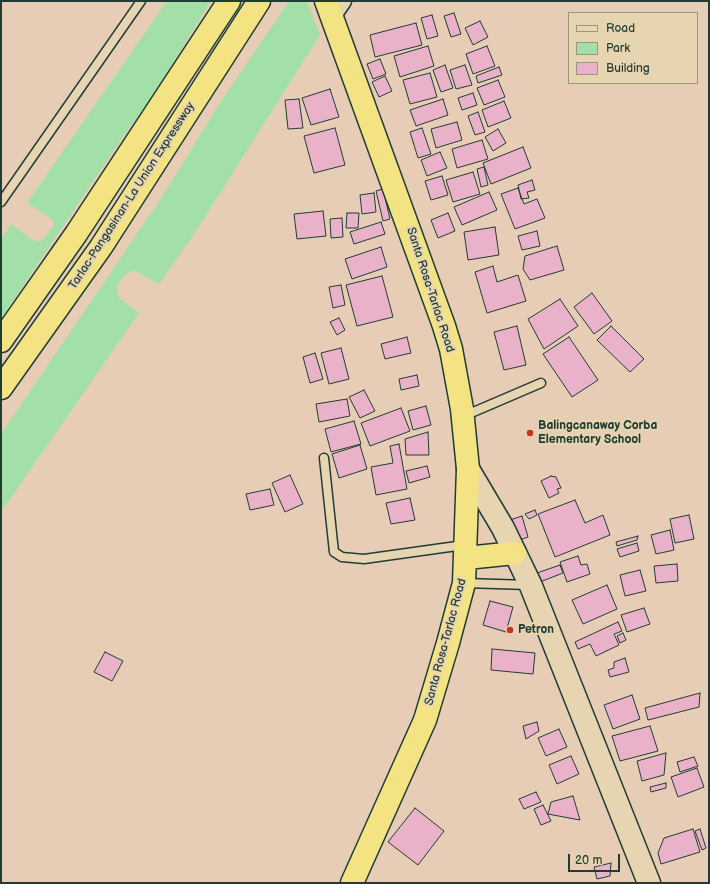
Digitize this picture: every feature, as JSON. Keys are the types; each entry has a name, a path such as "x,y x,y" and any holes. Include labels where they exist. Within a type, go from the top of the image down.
{"highway":[{"path":"1,341 76,234 229,1"},
{"name":"Tarlac-Pangasinan-La Union Expressway","path":"1,388 100,247 259,1"},
{"name":"Santa Rosa-Tarlac Road","path":"333,6 437,303 451,349 464,416 468,469 464,584 425,720 352,883"},
{"path":"466,551 515,553"}],"street":[{"path":"468,469 515,553 531,586 649,883"}],"lane":[{"path":"1,202 140,1"},
{"path":"464,416 541,383"},
{"path":"324,458 334,552 342,557 364,559 466,551"},
{"path":"464,584 531,586"}],"green space":[{"path":"167,1 211,1 150,100 122,138 1,319 1,239 11,224 33,240 41,242 54,225 52,219 27,203"},
{"path":"289,1 307,1 320,35 196,231 159,284 134,270 126,274 117,285 118,297 139,313 1,512 1,434 160,200 220,103"}],"building":[{"path":"454,13 461,34 451,37 444,16"},
{"path":"432,15 438,36 427,39 421,18"},
{"path":"480,21 488,37 473,45 465,28"},
{"path":"416,23 422,45 375,57 370,35"},
{"path":"428,46 434,66 400,77 394,56"},
{"path":"487,46 495,66 473,74 466,54"},
{"path":"380,59 386,74 373,79 367,64"},
{"path":"445,65 453,88 441,92 433,70"},
{"path":"465,65 472,85 456,89 450,70"},
{"path":"499,67 502,75 478,83 476,76"},
{"path":"430,73 437,97 410,104 403,80"},
{"path":"385,76 392,91 379,97 372,82"},
{"path":"498,80 505,97 484,105 477,88"},
{"path":"330,89 339,117 311,125 302,98"},
{"path":"473,93 477,105 462,110 458,98"},
{"path":"299,99 303,128 288,129 285,100"},
{"path":"443,99 448,115 416,126 410,110"},
{"path":"504,101 511,118 488,127 482,110"},
{"path":"478,112 485,132 475,135 468,116"},
{"path":"457,122 462,140 436,148 431,129"},
{"path":"335,128 345,165 314,173 304,136"},
{"path":"422,128 431,154 418,158 410,132"},
{"path":"498,129 506,143 493,151 485,137"},
{"path":"482,140 488,159 457,168 452,149"},
{"path":"523,147 531,168 491,184 483,163"},
{"path":"440,152 447,168 427,176 421,160"},
{"path":"484,167 488,185 481,187 477,169"},
{"path":"473,172 480,194 453,202 446,180"},
{"path":"442,176 448,195 431,200 425,181"},
{"path":"532,180 535,190 527,192 529,198 521,199 518,185"},
{"path":"518,188 524,204 537,199 545,218 515,229 501,194"},
{"path":"383,189 390,219 383,221 376,191"},
{"path":"489,192 497,210 462,225 454,207"},
{"path":"374,193 376,212 362,214 360,195"},
{"path":"323,211 326,236 297,239 294,214"},
{"path":"347,213 359,213 358,228 346,228"},
{"path":"448,213 455,231 438,238 431,220"},
{"path":"342,218 343,237 331,238 330,219"},
{"path":"381,222 385,234 354,244 350,232"},
{"path":"495,227 499,255 468,260 464,232"},
{"path":"537,231 540,246 522,250 518,236"},
{"path":"557,246 564,270 530,280 523,269 525,256"},
{"path":"381,247 387,267 352,279 345,259"},
{"path":"493,266 497,282 518,275 526,301 487,313 475,272"},
{"path":"382,276 393,317 357,326 346,285"},
{"path":"341,285 345,305 333,308 329,287"},
{"path":"592,293 612,321 594,334 574,307"},
{"path":"560,299 578,326 544,349 528,319"},
{"path":"339,318 345,330 337,335 330,322"},
{"path":"517,326 526,365 504,370 494,332"},
{"path":"611,326 644,359 630,372 597,340"},
{"path":"407,337 411,353 385,359 381,344"},
{"path":"569,337 598,380 572,397 543,354"},
{"path":"341,348 349,379 329,384 321,353"},
{"path":"315,353 323,379 310,383 303,357"},
{"path":"417,375 419,386 401,390 399,379"},
{"path":"364,390 375,411 360,418 349,397"},
{"path":"347,399 350,416 319,422 316,404"},
{"path":"426,406 431,425 413,430 408,411"},
{"path":"401,408 410,431 370,446 361,423"},
{"path":"354,421 361,444 331,452 325,429"},
{"path":"428,432 429,455 406,455 405,439"},
{"path":"399,444 407,489 376,495 371,467 393,463 390,446"},
{"path":"360,445 367,469 339,478 332,454"},
{"path":"427,466 430,477 409,483 406,471"},
{"path":"290,475 303,504 285,512 272,483"},
{"path":"551,476 556,477 561,488 557,489 559,493 549,498 541,481"},
{"path":"270,489 274,505 250,510 246,494"},
{"path":"410,498 415,520 391,524 386,503"},
{"path":"575,500 585,523 603,515 610,535 555,557 538,514"},
{"path":"535,510 537,515 529,519 525,514"},
{"path":"689,515 694,539 675,543 670,519"},
{"path":"522,516 528,537 517,541 510,520"},
{"path":"670,530 674,550 656,554 651,535"},
{"path":"638,536 637,540 617,546 616,542"},
{"path":"637,543 639,551 620,557 617,549"},
{"path":"578,556 581,565 587,564 590,574 567,582 560,562"},
{"path":"677,564 678,581 656,583 654,566"},
{"path":"560,565 563,573 540,582 537,573"},
{"path":"640,570 646,591 625,596 620,575"},
{"path":"607,585 617,609 583,624 572,600"},
{"path":"490,601 513,607 506,632 483,625"},
{"path":"644,608 650,624 627,632 621,615"},
{"path":"618,622 622,631 614,634 619,645 596,656 590,644 578,649 575,642"},
{"path":"623,633 626,640 620,643 617,636"},
{"path":"492,649 535,653 533,674 491,670"},
{"path":"105,652 123,661 112,681 94,672"},
{"path":"625,658 629,672 610,677 608,670 614,668 614,662"},
{"path":"700,693 699,707 648,720 645,708"},
{"path":"632,695 640,719 613,729 604,705"},
{"path":"537,722 539,731 526,739 523,726"},
{"path":"650,726 658,751 620,761 612,736"},
{"path":"559,729 567,747 546,756 538,738"},
{"path":"666,753 664,775 642,781 637,761"},
{"path":"571,756 579,774 557,784 549,765"},
{"path":"694,757 698,766 680,772 677,762"},
{"path":"697,768 704,787 678,797 671,777"},
{"path":"666,783 666,788 651,792 650,787"},
{"path":"536,792 541,802 524,809 519,799"},
{"path":"573,796 580,820 548,814 551,802"},
{"path":"543,805 551,821 541,825 534,809"},
{"path":"415,808 444,831 418,865 388,842"},
{"path":"693,829 700,852 661,864 658,853 664,838"},
{"path":"700,829 706,848 702,850 695,831"},
{"path":"611,863 610,876 597,879 594,867"}],"place":[{"name":"Balingcanaway Corba Elementary School","path":"530,433"},
{"name":"Petron","path":"510,630"}]}
